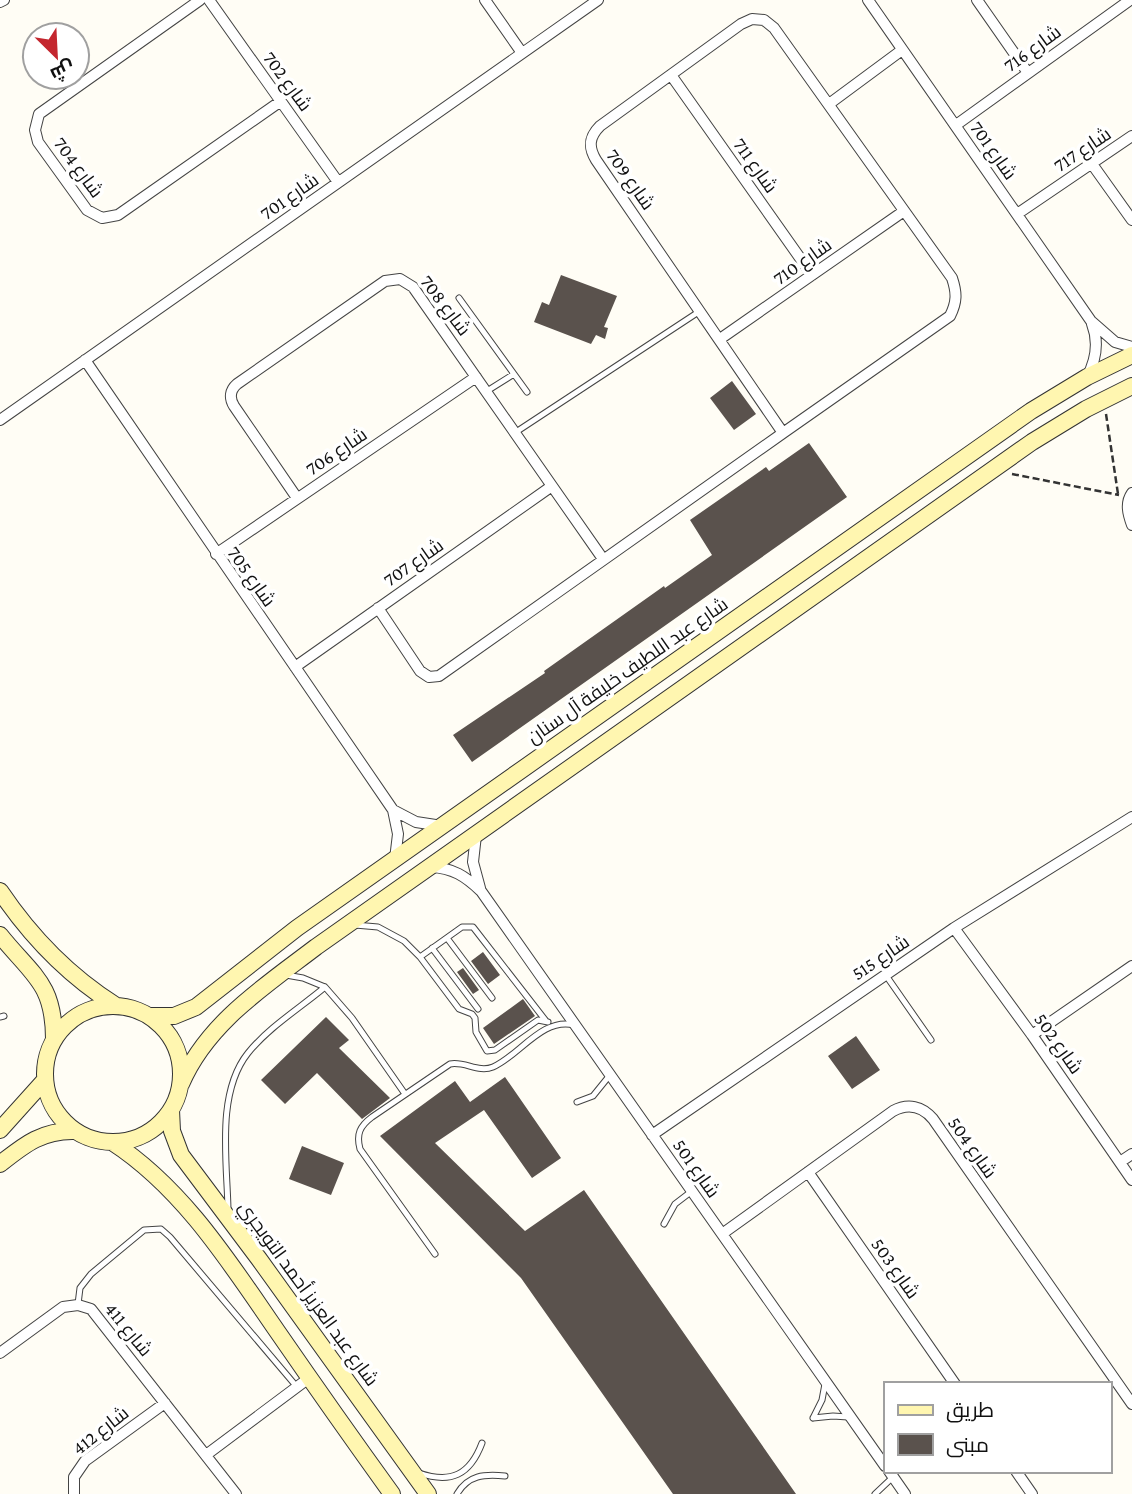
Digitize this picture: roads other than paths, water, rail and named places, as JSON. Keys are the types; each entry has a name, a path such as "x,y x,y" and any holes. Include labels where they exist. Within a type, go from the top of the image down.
{"street":[{"name":"شارع 704","path":"200,0 40,114 35,130 38,142 88,210 102,218 118,215 281,101"},
{"name":"شارع 702","path":"209,0 338,182"},
{"path":"485,0 522,53"},
{"name":"شارع 701","path":"0,420 598,0"},
{"name":"شارع 701","path":"868,0 1091,321 1106,336 1132,347"},
{"path":"977,0 1028,73"},
{"name":"شارع 716","path":"956,125 1129,0"},
{"name":"شارع 709","path":"378,608 419,671 434,677 444,673 950,316 956,304 957,290 952,278 774,28 758,19 741,24 600,126 593,133 590,152 783,433"},
{"path":"829,104 902,50"},
{"name":"شارع 711","path":"671,75 812,275"},
{"name":"شارع 717","path":"1017,214 1132,136"},
{"path":"1092,164 1132,220"},
{"name":"شارع 710","path":"720,339 904,211"},
{"name":"شارع 708","path":"297,499 234,406 232,390 380,284 395,278 410,283 603,559"},
{"name":"شارع 701","path":"1087,377 1096,353 1096,336 1091,321"},
{"name":"شارع عبد اللطيف خليفة آل سنان","path":"150,1016 174,1016 196,1007 269,948 1031,411 1087,377 1132,355"},
{"name":"شارع 705","path":"85,360 393,810 398,834 394,859"},
{"name":"شارع 706","path":"216,554 476,377"},
{"path":"181,1084 182,1071 176,1045 169,1034 150,1016 128,1007 103,1006 80,1014 61,1029 46,1059 44,1081 51,1104 57,1114 75,1131 99,1141 112,1143 140,1137 163,1121 171,1110 190,1064 211,1036 235,1012 316,947 992,470 1059,425 1132,386"},
{"name":"شارع 707","path":"295,667 552,486"},
{"path":"1127,495 1132,525"},
{"path":"698,678 694,670 698,658 754,617 778,591"},
{"path":"670,666 679,675 684,688"},
{"path":"393,810 416,822 442,826"},
{"name":"شارع 515","path":"652,1135 954,928 1132,817"},
{"name":"شارع 501","path":"476,835 472,862 481,891"},
{"name":"شارع 501","path":"431,867 454,871 466,877 481,891 884,1465"},
{"path":"0,891 26,927 60,963 89,988 116,1005"},
{"name":"شارع 502","path":"954,928 1132,1180"},
{"path":"0,935 46,990 53,1012 54,1040"},
{"path":"1032,1035 1132,966"},
{"path":"4,1126 44,1081"},
{"name":"شارع 504","path":"722,1234 900,1108 915,1107 928,1113 1132,1404"},
{"name":"شارع عبد العزيز أحمد التويجري","path":"171,1110 172,1131 181,1155 428,1494"},
{"path":"4,1126 21,1129 26,1144"},
{"path":"0,1164 26,1144 53,1132 75,1131"},
{"path":"112,1143 166,1184 225,1258 303,1382 392,1494"},
{"path":"1120,1163 1132,1154"},
{"name":"شارع 503","path":"808,1172 954,1382"},
{"name":"شارع 411","path":"0,1353 57,1310 78,1304 96,1313 236,1494"},
{"path":"206,1455 303,1382"},
{"name":"شارع 412","path":"74,1494 74,1478 85,1461 165,1403"},
{"path":"1017,1473 1032,1494"},
{"path":"891,1474 901,1492"}],"lane":[{"path":"459,298 527,392"},
{"path":"516,433 700,311"},
{"path":"487,391 514,374"},
{"path":"348,925 368,925 388,930 404,941 420,957 459,1009 475,1018 476,1032 487,1051 495,1050 538,1020 557,1025"},
{"path":"420,957 466,926 476,929 548,1023"},
{"path":"447,938 492,998"},
{"path":"432,948 478,1009"},
{"path":"885,974 931,1040"},
{"path":"280,975 303,978 325,987 352,1018 405,1094"},
{"path":"228,1216 227,1108 233,1080 247,1054 257,1043 325,987"},
{"path":"435,1254 364,1155 358,1142 358,1134 365,1122 450,1064 459,1063 481,1069 495,1066 546,1029 565,1023 575,1025"},
{"path":"577,1102 599,1090 610,1075"},
{"path":"664,1224 675,1205 692,1191"},
{"path":"78,1304 80,1288 91,1275 144,1230 162,1229 303,1382"},
{"path":"825,1381 822,1400 813,1418 852,1418"},
{"path":"410,1470 433,1478 456,1475 469,1468 476,1460 482,1443"},
{"path":"875,1494 891,1474"},
{"path":"457,1494 462,1485 478,1476 505,1476"}]}
